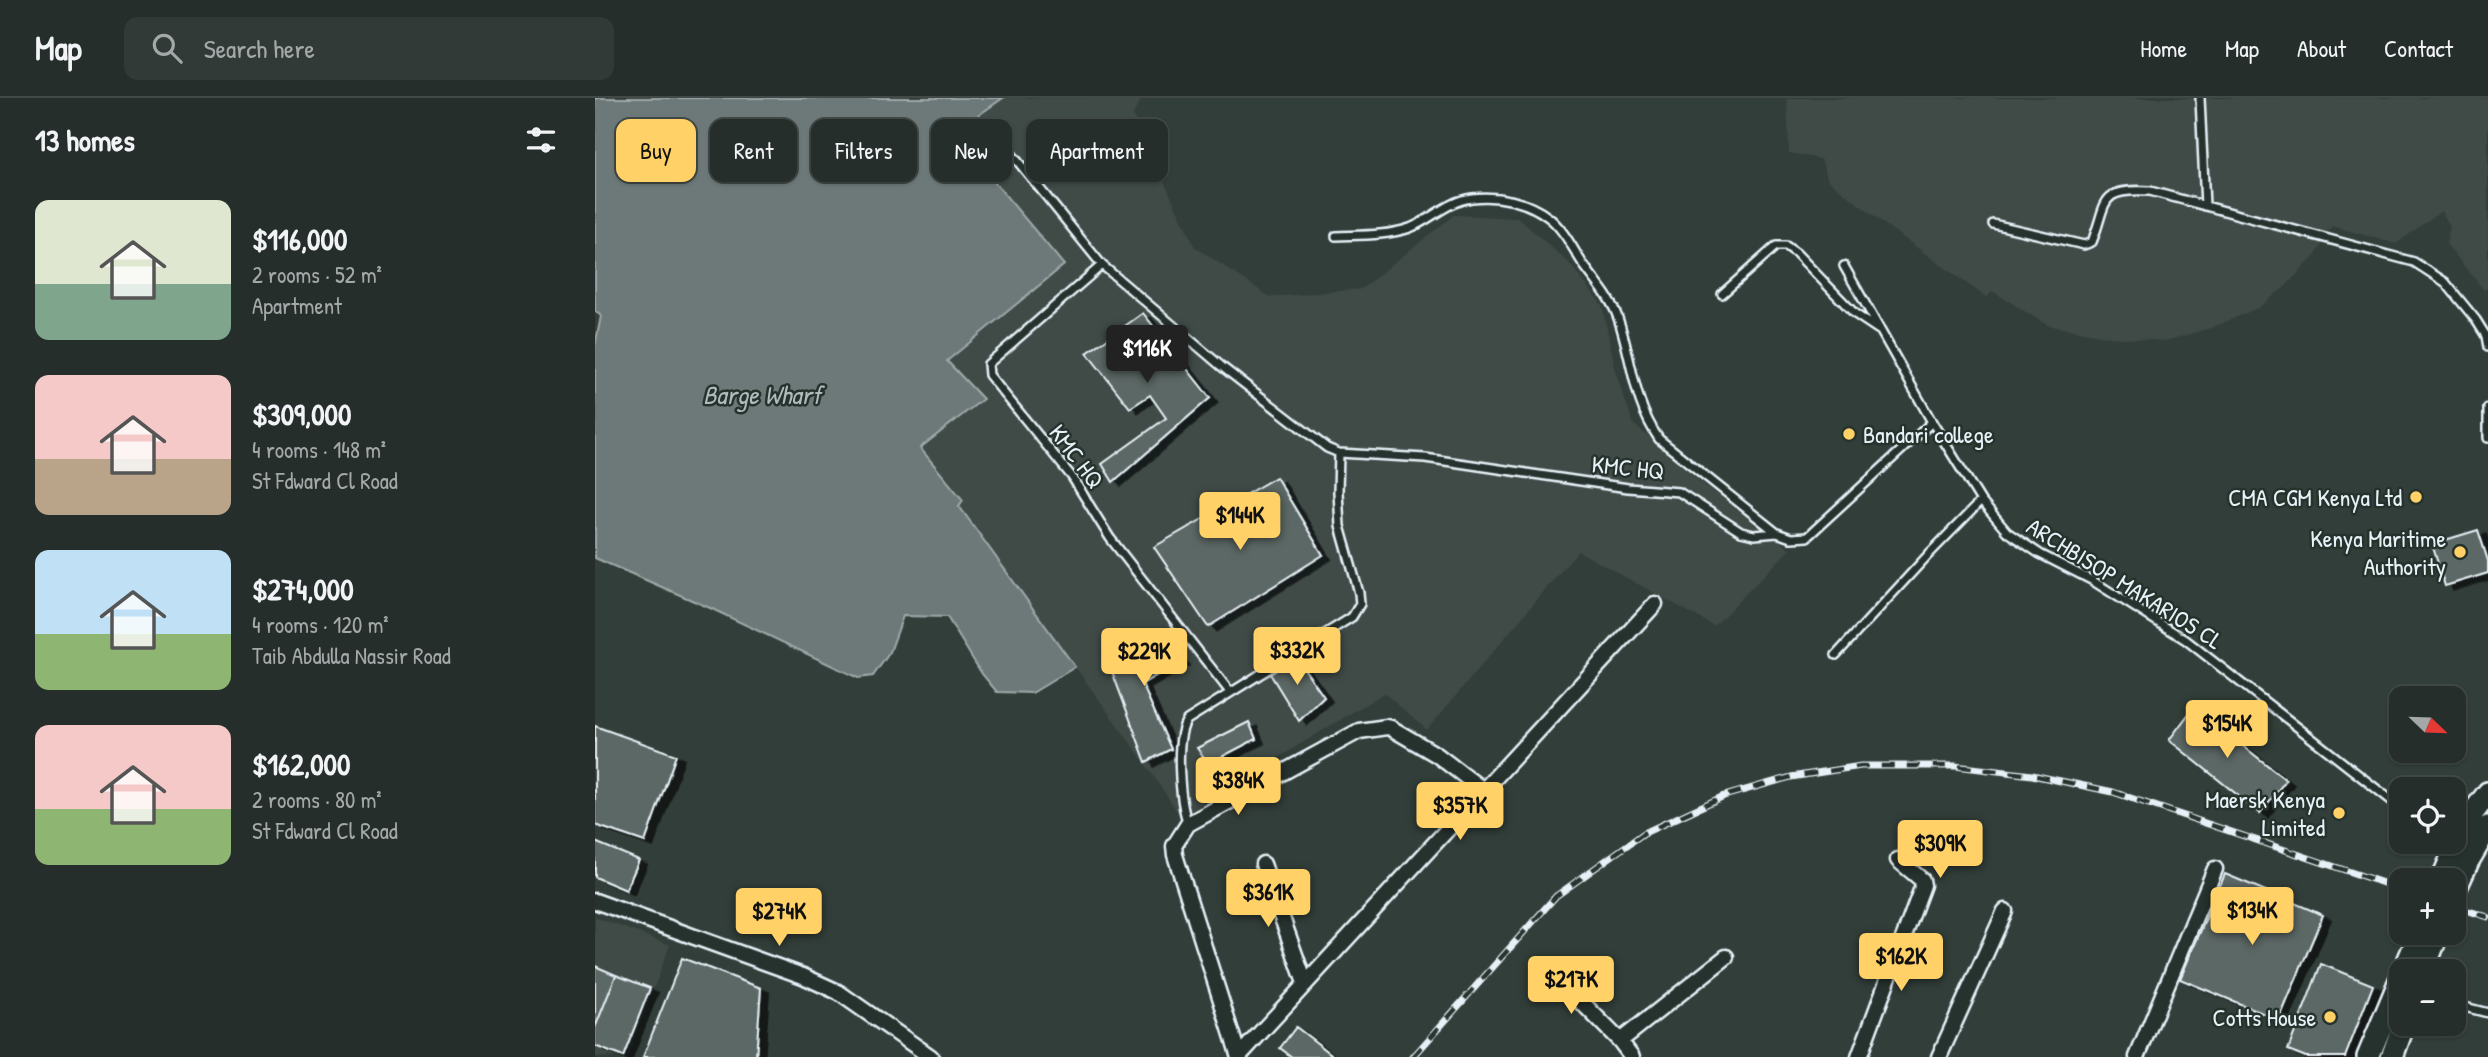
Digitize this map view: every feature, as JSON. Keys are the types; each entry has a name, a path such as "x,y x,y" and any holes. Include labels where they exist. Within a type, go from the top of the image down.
{"main road":[{"path":"2466,822 2488,793"},
{"path":"2465,868 2488,827"},
{"path":"2368,1057 2389,1007"},
{"path":"2392,1057 2400,1036"}],"street":[{"path":"1483,790 1437,755 1387,727 1359,731 1188,824 1174,846 1175,855 1239,1056 1655,604"},
{"path":"1859,1057 1923,885 1922,880 1898,860"},
{"path":"1263,864 1305,984"},
{"path":"2137,1057 2215,869"},
{"path":"595,901 803,976 838,992 931,1057"},
{"path":"1939,1057 2005,911"},
{"path":"1620,1041 1726,957"},
{"path":"1547,967 1620,1041 1632,1057"}],"lane":[{"path":"2200,98 2205,206"},
{"name":"KMC HQ","path":"1012,154 1102,265 1221,366 1315,439 1339,453 1425,458 1628,488 1679,492 1741,533 1777,533 1791,538 1807,537 1932,422"},
{"path":"1993,224 2084,246 2092,242 2104,204 2111,195 2118,191 2150,191 2414,262 2445,282 2476,320 2486,336 2488,347"},
{"path":"1336,236 1380,235 1409,228 1430,219 1443,207 1471,198 1504,198 1529,206 1549,218 1607,297 1618,317 1636,393 1647,422 1659,439 1777,533"},
{"path":"1722,294 1776,246 1786,246 1855,314 1880,330"},
{"name":"KMC HQ","path":"1102,265 988,364 987,369 989,375 1072,477 1110,538 1230,692"},
{"name":"ARCHBISOP MAKARIOS CL","path":"1844,267 1932,422 1981,501 2007,532 2040,554 2093,581 2186,640 2389,799"},
{"path":"2488,408 2488,439"},
{"path":"1188,824 1182,809 1182,726 1230,692 1352,617 1360,604 1341,526 1339,453"},
{"path":"1836,656 1981,501"},
{"path":"2466,1007 2488,1013"}],"shaded area":[{"path":"1003,98 1142,98 1133,115 1135,119 1026,119 1026,182 1164,182 1195,247 1270,297 1361,289 1454,215 1518,218 1569,263 1602,305 1617,377 1634,425 1674,456 1693,476 1790,549 1714,626 1578,551 1427,730 1384,693 1181,817 958,505 963,500 919,448 982,399 947,362 1063,265 994,182 1012,182 1012,119 973,119"},
{"path":"1787,98 2488,98 2488,287 2484,290 2446,244 2450,226 2441,211 2396,244 2332,226 2316,255 2284,288 2258,308 2211,328 2165,341 2109,337 2047,325 1992,291 1987,298 1884,224 1828,180 1821,159 1789,153"},
{"path":"595,917 670,945 628,1057 595,1057"}],"water":[{"name":"Barge Wharf","path":"595,98 1003,98 973,119 931,119 931,182 994,182 1064,265 947,361 983,399 920,448 963,500 959,506 1075,667 1032,693 997,692 982,674 947,617 903,616 890,652 873,676 858,678 710,608 595,558 595,346 601,316 595,311"}],"building":[{"path":"1143,313 1210,398 1113,482 1102,464 1166,418 1150,395 1130,408 1087,353"},
{"path":"1276,477 1323,555 1208,627 1154,547"},
{"name":"Kenya Maritime Authority","path":"2478,530 2488,561 2488,573 2445,586 2432,544"},
{"path":"1163,629 1181,661 1142,684 1171,749 1146,762 1107,658"},
{"path":"1296,657 1324,697 1299,721 1269,672"},
{"path":"2194,707 2286,780 2260,813 2169,740"},
{"path":"1249,722 1256,739 1208,764 1197,748"},
{"path":"595,726 676,755 645,842 595,825"},
{"path":"595,842 639,860 626,890 595,877"},
{"path":"2225,874 2323,915 2279,1020 2180,979"},
{"path":"682,958 761,988 756,1057 643,1057"},
{"name":"Cotts House","path":"2321,964 2373,985 2345,1057 2306,1057 2288,1050"},
{"path":"595,966 616,975 595,1028"},
{"path":"616,975 650,988 623,1057 595,1046 595,1028"},
{"path":"1296,1027 1335,1057 1292,1057 1280,1048"}],"railway":[{"path":"1413,1057 1556,896 1644,833 1724,796 1791,777 1861,766 1955,766 2032,775 2113,792 2389,885"},
{"path":"2466,910 2488,917"}],"place":[{"name":"Bandari college","path":"1849,434"},
{"name":"CMA CGM Kenya Ltd","path":"2416,497"},
{"name":"Kenya Maritime Authority","path":"2460,552"},
{"name":"Maersk Kenya Limited","path":"2339,813"},
{"name":"Cotts House","path":"2330,1017"}]}
